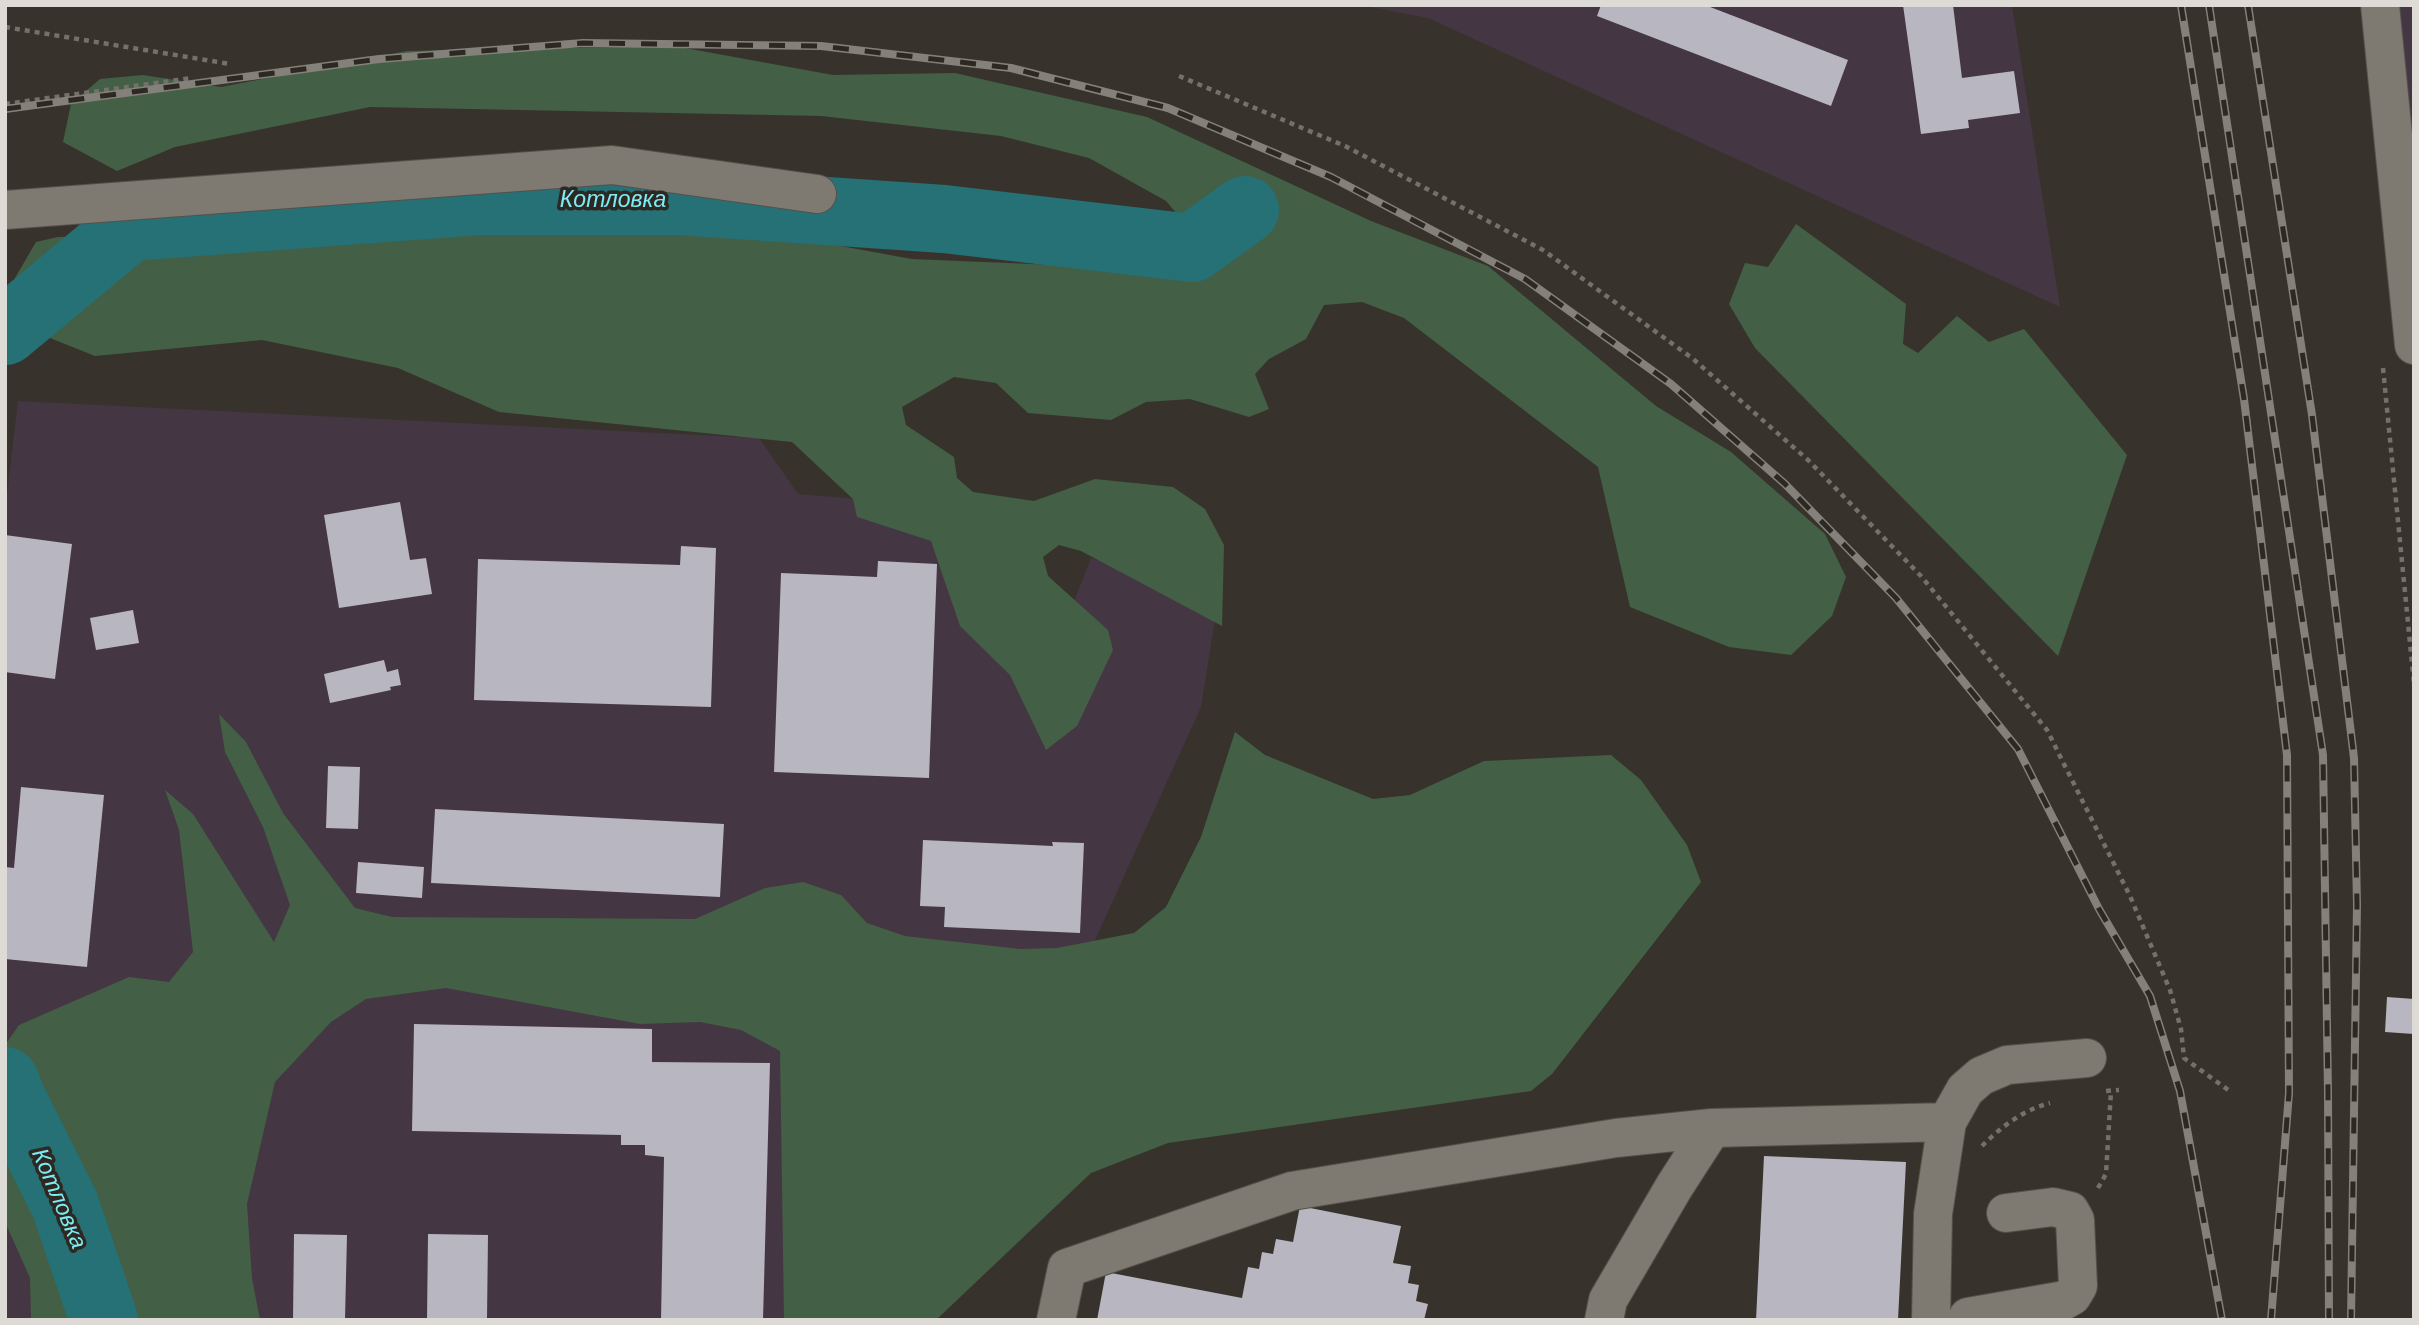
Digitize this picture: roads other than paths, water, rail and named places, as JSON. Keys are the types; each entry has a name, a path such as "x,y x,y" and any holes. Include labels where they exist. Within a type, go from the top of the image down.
{"street":[{"path":"2380,5 2414,345"},
{"path":"5,210 612,165 817,194"},
{"path":"1931,1320 1933,1214 1947,1122 1965,1090 1982,1076 2007,1065 2087,1058"},
{"path":"1056,1320 1067,1268 1292,1191 1616,1138 1712,1128 1947,1122"},
{"path":"1604,1320 1608,1300 1712,1128"},
{"path":"1968,1317 2065,1300 2072,1296 2078,1286 2075,1220 2070,1211 2053,1208 2006,1213"}],"waterway":[{"name":"Котловка","path":"5,331 130,227 479,201 679,201 944,219 1192,248 1245,210"},
{"name":"Котловка","path":"5,1081 65,1205 104,1320"}],"railway":[{"path":"2181,5 2244,399 2287,755 2289,1093 2271,1320"},
{"path":"2209,5 2323,755 2329,1320"},
{"path":"2248,5 2312,415 2354,758 2357,905 2351,1320"},
{"path":"5,109 379,59 583,43 821,46 1011,68 1168,108 1331,177 1525,279 1671,384 1785,484 1896,598 2018,749 2099,909 2150,996 2180,1091 2222,1320"}]}
